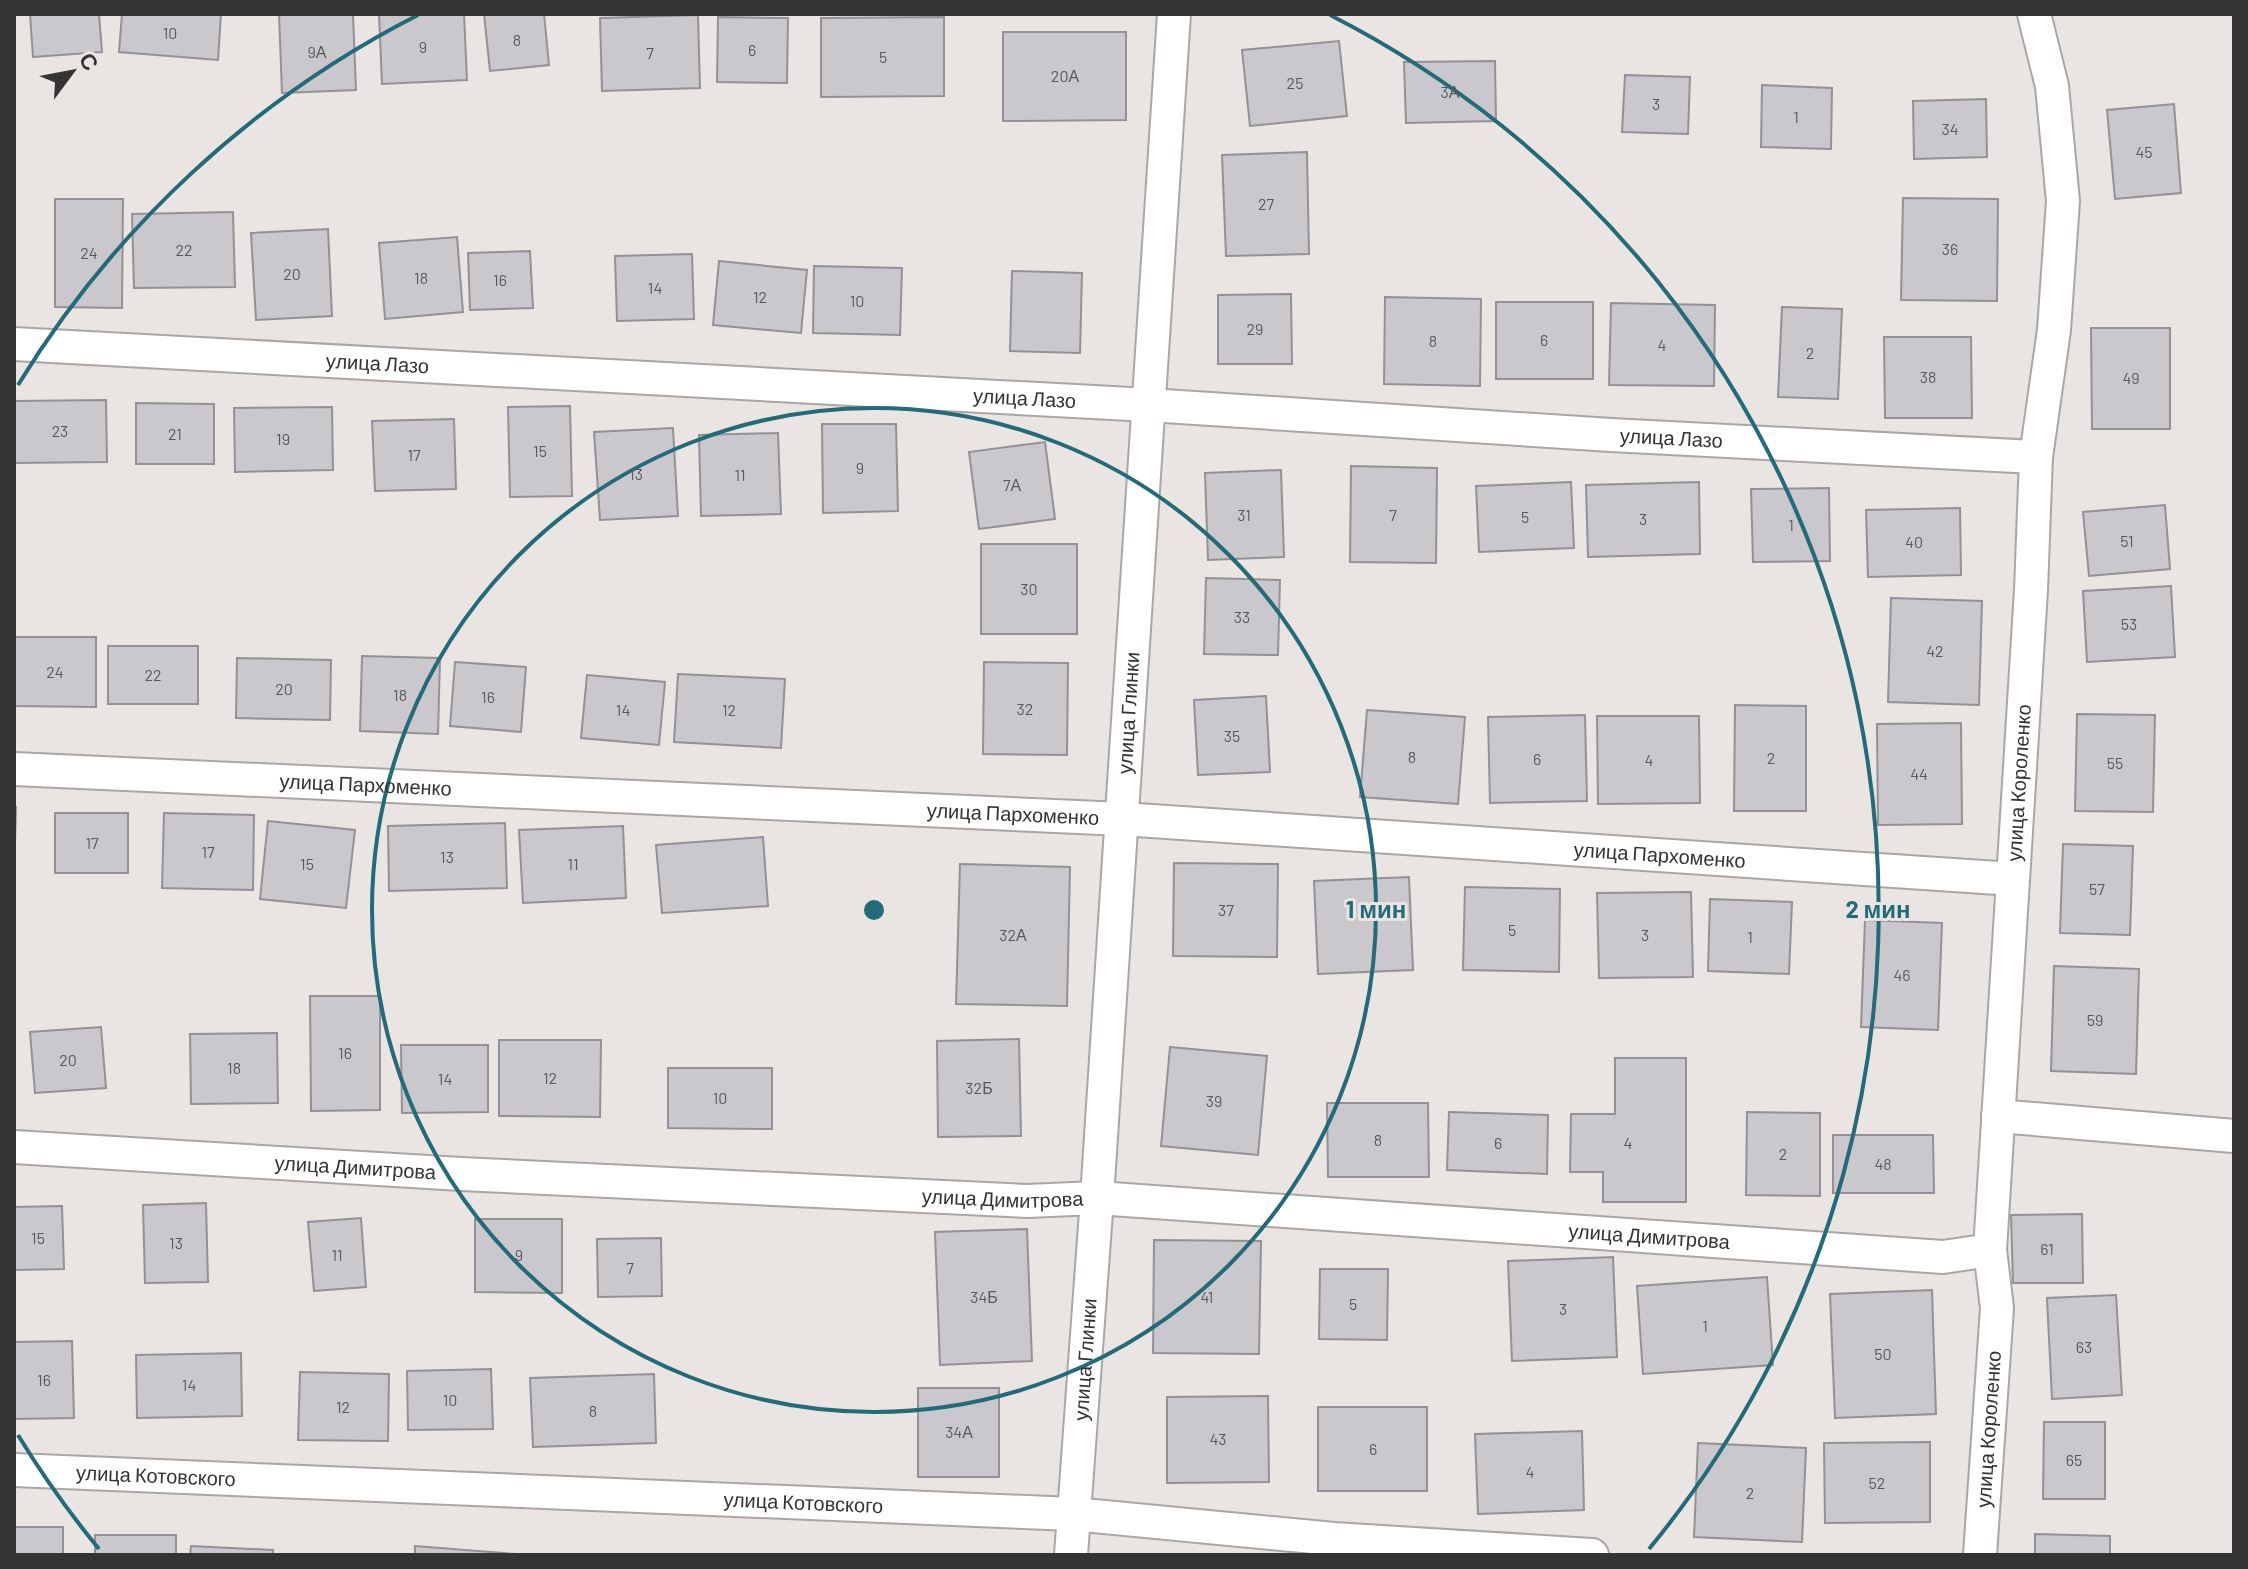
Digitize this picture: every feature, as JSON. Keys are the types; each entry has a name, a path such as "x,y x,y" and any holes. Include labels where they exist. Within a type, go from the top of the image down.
{"street":[{"name":"улица Глинки","path":"1071,1555 1174,14"},
{"name":"улица Короленко","path":"1980,1555 1997,1308 1990,1250 2031,590 2036,457 2054,330 2063,201 2052,86 2034,14"},
{"name":"улица Лазо","path":"14,344 1149,405 1611,435 2036,457"},
{"name":"улица Пархоменко","path":"14,769 1122,819 2013,879"},
{"path":"1998,1116 2234,1136"},
{"name":"улица Димитрова","path":"14,1147 461,1174 1027,1201 1097,1198 1943,1257 1990,1250"},
{"name":"улица Котовского","path":"14,1470 1073,1514 1334,1539 1592,1555"}],"building":[{"path":"30,14 99,14 102,52 33,57"},
{"path":"122,14 221,14 218,60 119,52"},
{"path":"279,14 353,14 356,90 282,93"},
{"path":"379,14 464,14 467,80 382,84"},
{"path":"484,14 544,14 549,65 490,71"},
{"path":"698,15 700,88 602,91 600,18"},
{"path":"718,17 788,18 787,83 717,82"},
{"path":"944,17 944,96 821,97 821,18"},
{"path":"1003,32 1126,32 1126,120 1003,121"},
{"path":"1339,41 1347,116 1250,126 1242,50"},
{"path":"1495,61 1496,121 1406,123 1404,62"},
{"path":"1625,75 1690,77 1688,134 1622,132"},
{"path":"1762,85 1832,88 1831,149 1761,147"},
{"path":"1986,99 1987,157 1914,159 1913,101"},
{"path":"2174,104 2181,193 2115,199 2107,110"},
{"path":"1307,152 1309,254 1226,256 1222,155"},
{"path":"1903,198 1998,199 1997,301 1901,300"},
{"path":"55,199 123,199 122,308 55,307"},
{"path":"233,212 235,287 134,288 132,214"},
{"path":"328,229 332,316 256,320 251,233"},
{"path":"457,237 463,312 385,319 379,243"},
{"path":"530,251 533,308 470,310 468,253"},
{"path":"692,254 694,319 617,321 615,256"},
{"path":"719,261 807,270 801,333 713,325"},
{"path":"814,266 902,268 900,335 813,333"},
{"path":"1012,271 1082,273 1080,353 1010,351"},
{"path":"1291,294 1292,364 1218,364 1218,295"},
{"path":"1385,297 1481,299 1480,386 1384,384"},
{"path":"1496,302 1593,302 1593,379 1496,379"},
{"path":"1611,303 1715,305 1714,386 1609,385"},
{"path":"1782,307 1842,309 1838,399 1778,397"},
{"path":"2091,328 2170,328 2170,429 2092,429"},
{"path":"1884,337 1971,337 1972,418 1885,418"},
{"path":"106,400 107,462 14,463 14,401"},
{"path":"136,403 214,404 214,464 136,464"},
{"path":"570,406 572,496 510,497 508,407"},
{"path":"332,407 333,470 235,472 234,408"},
{"path":"454,419 456,489 375,491 372,421"},
{"path":"822,424 896,424 898,511 823,513"},
{"path":"673,428 678,516 600,520 594,432"},
{"path":"778,433 781,514 701,516 699,435"},
{"path":"1045,442 1055,519 979,529 969,452"},
{"path":"1351,466 1437,468 1436,563 1350,562"},
{"path":"1281,470 1284,557 1208,560 1205,473"},
{"path":"1571,482 1574,548 1479,552 1476,486"},
{"path":"1699,482 1700,554 1588,557 1586,485"},
{"path":"1829,488 1830,561 1753,562 1751,489"},
{"path":"2165,505 2170,569 2089,576 2083,512"},
{"path":"1960,508 1961,575 1868,577 1866,510"},
{"path":"981,544 1077,544 1077,634 981,634"},
{"path":"1206,578 1280,580 1278,655 1204,654"},
{"path":"2171,586 2175,657 2087,662 2083,591"},
{"path":"1891,598 1982,601 1979,705 1888,702"},
{"path":"14,637 96,637 96,707 14,706"},
{"path":"108,646 198,646 198,704 108,704"},
{"path":"362,656 440,658 438,734 360,731"},
{"path":"237,658 331,660 330,720 236,718"},
{"path":"455,662 526,667 521,732 450,726"},
{"path":"984,662 1068,663 1067,755 983,754"},
{"path":"678,674 785,679 781,748 674,742"},
{"path":"587,675 665,682 659,745 581,738"},
{"path":"1266,696 1270,772 1198,775 1194,700"},
{"path":"1735,705 1806,706 1806,811 1734,811"},
{"path":"1367,710 1465,717 1458,804 1360,797"},
{"path":"2077,714 2155,715 2153,812 2075,811"},
{"path":"1585,715 1587,801 1490,803 1488,717"},
{"path":"1597,716 1699,716 1700,803 1598,804"},
{"path":"1961,723 1962,824 1878,825 1877,724"},
{"path":"14,807 16,807 14,879"},
{"path":"55,813 128,813 128,873 55,873"},
{"path":"164,813 254,815 253,890 162,888"},
{"path":"268,821 355,830 346,908 260,899"},
{"path":"505,823 507,888 389,891 388,826"},
{"path":"623,826 626,898 523,903 519,830"},
{"path":"763,837 768,906 662,913 656,845"},
{"path":"2063,844 2133,846 2130,935 2060,933"},
{"path":"1174,863 1278,864 1277,957 1173,956"},
{"path":"960,864 1070,867 1067,1006 956,1004"},
{"path":"1409,877 1413,970 1318,974 1314,881"},
{"path":"1465,887 1560,889 1559,972 1463,970"},
{"path":"1691,892 1693,977 1599,978 1597,893"},
{"path":"1710,899 1792,902 1789,974 1708,971"},
{"path":"1865,920 1942,923 1938,1030 1861,1027"},
{"path":"2054,966 2139,969 2136,1074 2051,1071"},
{"path":"310,996 380,996 380,1110 311,1111"},
{"path":"101,1027 106,1088 35,1093 30,1032"},
{"path":"277,1033 278,1103 191,1104 190,1034"},
{"path":"1019,1039 1021,1136 938,1137 937,1041"},
{"path":"499,1040 601,1040 600,1117 499,1116"},
{"path":"401,1045 488,1045 488,1112 402,1113"},
{"path":"1170,1047 1267,1056 1258,1155 1161,1146"},
{"path":"1615,1058 1686,1058 1686,1202 1603,1202 1603,1172 1570,1172 1571,1114 1615,1114"},
{"path":"668,1068 772,1068 772,1129 668,1128"},
{"path":"1327,1103 1428,1103 1429,1177 1328,1177"},
{"path":"1449,1112 1548,1115 1547,1174 1447,1170"},
{"path":"1747,1112 1820,1113 1820,1196 1746,1195"},
{"path":"1833,1135 1933,1135 1934,1193 1833,1193"},
{"path":"206,1203 208,1282 145,1283 143,1205"},
{"path":"62,1206 64,1269 14,1270 14,1207"},
{"path":"2082,1214 2083,1283 2013,1283 2011,1215"},
{"path":"361,1218 366,1287 314,1291 308,1222"},
{"path":"475,1219 562,1219 562,1293 475,1292"},
{"path":"1027,1229 1032,1361 940,1365 935,1232"},
{"path":"661,1238 662,1296 598,1297 597,1239"},
{"path":"1154,1240 1261,1241 1259,1354 1153,1353"},
{"path":"1613,1257 1617,1357 1512,1361 1508,1261"},
{"path":"1320,1269 1388,1269 1387,1340 1319,1339"},
{"path":"1767,1277 1773,1365 1643,1374 1637,1286"},
{"path":"1932,1290 1936,1414 1835,1418 1830,1294"},
{"path":"2116,1295 2122,1395 2052,1399 2047,1298"},
{"path":"72,1341 74,1418 14,1419 14,1342"},
{"path":"241,1353 242,1416 137,1418 136,1355"},
{"path":"491,1369 493,1429 408,1430 407,1371"},
{"path":"300,1372 389,1374 388,1441 298,1440"},
{"path":"654,1374 656,1443 533,1447 530,1378"},
{"path":"918,1388 999,1388 999,1477 918,1477"},
{"path":"1268,1396 1269,1482 1167,1483 1167,1397"},
{"path":"1318,1407 1427,1407 1427,1491 1318,1491"},
{"path":"2044,1422 2105,1422 2105,1499 2043,1499"},
{"path":"1582,1431 1584,1510 1478,1514 1475,1434"},
{"path":"1930,1442 1930,1522 1825,1523 1824,1443"},
{"path":"1698,1443 1806,1448 1802,1542 1694,1537"},
{"path":"14,1527 63,1527 63,1555 14,1555"},
{"path":"2035,1534 2110,1536 2110,1555 2035,1555"},
{"path":"95,1535 176,1535 176,1555 95,1555"},
{"path":"191,1546 273,1550 273,1555 190,1555"},
{"path":"415,1546 515,1554 515,1555 415,1555"}]}
